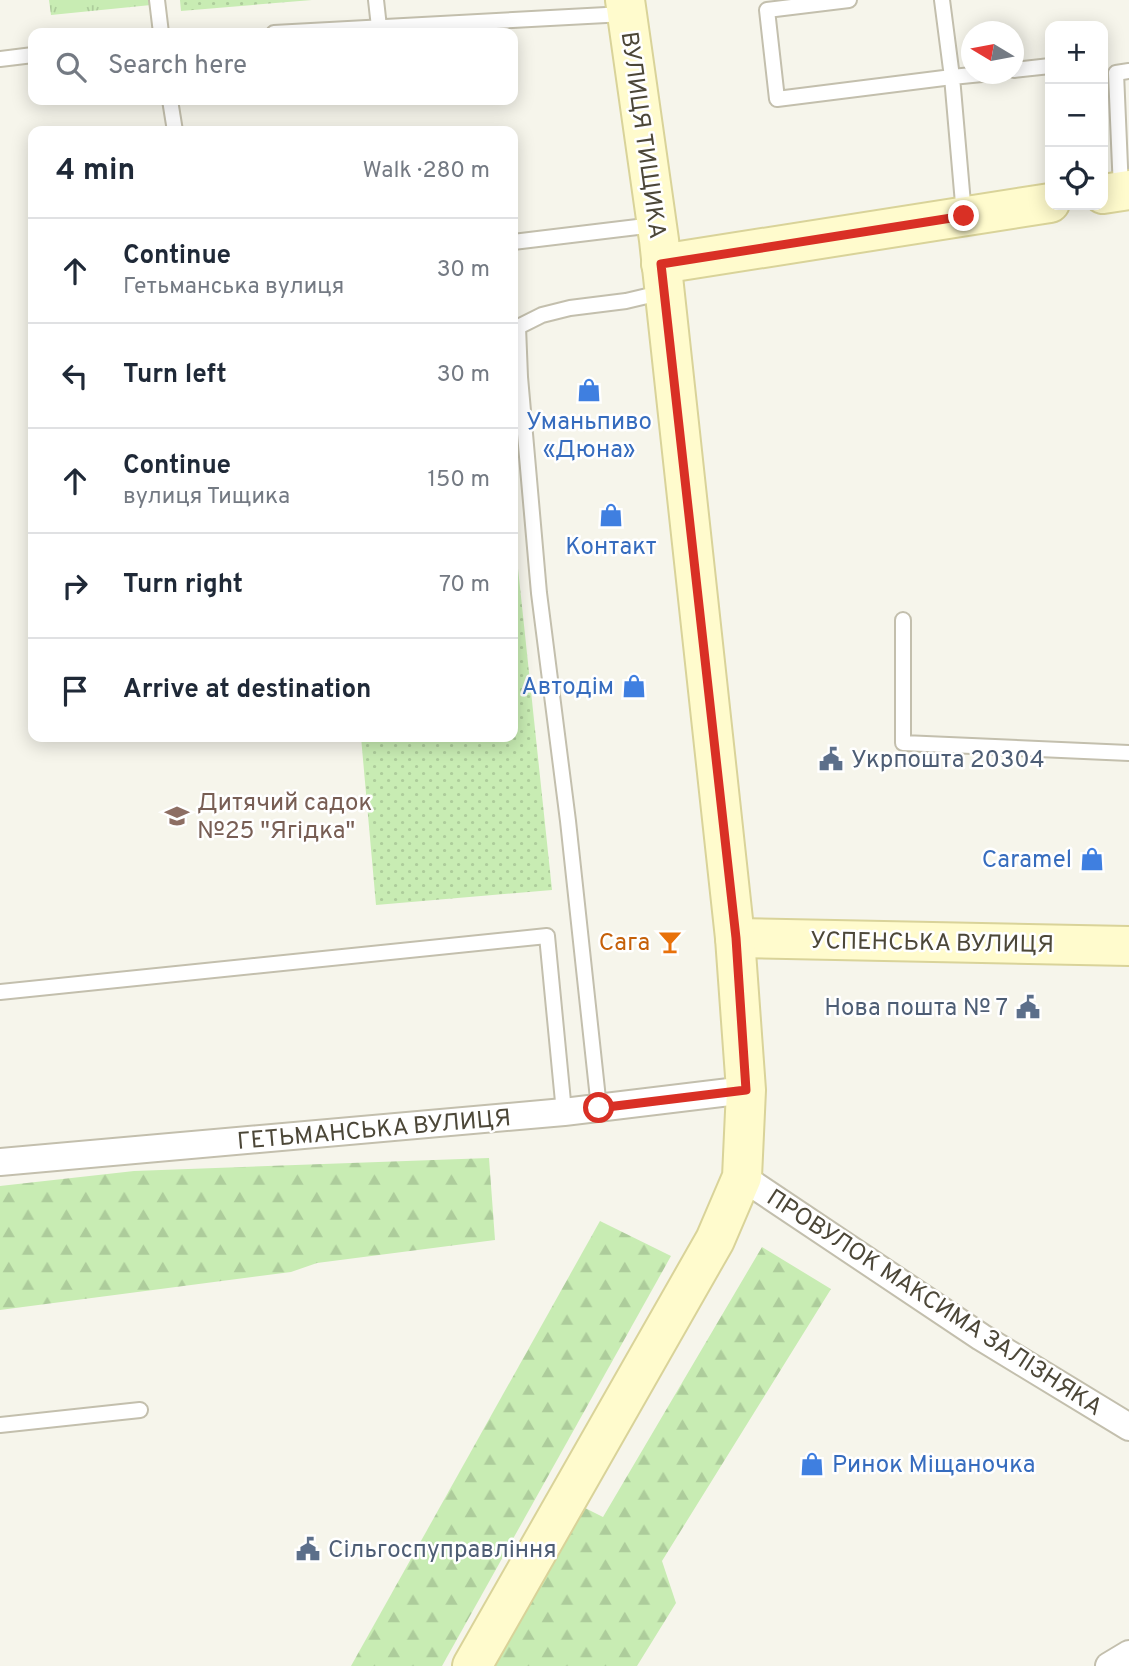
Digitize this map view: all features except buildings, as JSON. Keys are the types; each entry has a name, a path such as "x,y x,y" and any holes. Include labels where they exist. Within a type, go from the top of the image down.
{"main road":[{"name":"ВУЛИЦЯ ТИЩИКА","path":"472,1666 715,1240 741,1177 746,1090 736,938 657,225 626,7"},
{"path":"663,278 964,216 1045,203"},
{"name":"УСПЕНСЬКА ВУЛИЦЯ","path":"736,938 1129,946"}],"street":[{"name":"ГЕТЬМАНСЬКА ВУЛИЦЯ","path":"0,1162 564,1112 746,1090"},
{"name":"ПРОВУЛОК МАКСИМА ЗАЛІЗНЯКА","path":"741,1177 981,1336 1129,1427"},
{"path":"1108,1666 1129,1654"}],"lane":[{"path":"158,0 161,28"},
{"path":"376,0 379,27"},
{"path":"849,0 767,10 777,99 961,76"},
{"path":"942,0 964,216"},
{"path":"362,28 626,7"},
{"path":"0,59 28,56"},
{"path":"1024,69 1045,66"},
{"path":"1116,71 1117,192"},
{"path":"171,105 174,126"},
{"path":"518,241 657,225"},
{"path":"518,326 542,315 570,308 626,301 663,278"},
{"path":"518,357 539,593 568,821 599,1108"},
{"path":"903,620 903,743 1129,753"},
{"path":"0,992 547,936 564,1112"},
{"path":"0,1425 140,1409"}],"green space":[{"path":"49,0 150,0 151,5 51,15"},
{"path":"180,0 312,0 181,11"},
{"path":"518,568 552,890 376,905 361,742 518,742"},
{"path":"489,1158 495,1240 317,1263 291,1272 0,1310 0,1186 134,1171"},
{"path":"600,1221 671,1256 442,1666 351,1666"},
{"path":"762,1247 831,1289 662,1561 676,1603 637,1666 491,1666 583,1507 603,1517"}],"place":[{"name":"Уманьпиво «Дюна»","path":"589,390"},
{"name":"Контакт","path":"611,515"},
{"name":"Автодім","path":"634,686"},
{"name":"Укрпошта 20304","path":"831,759"},
{"name":"Дитячий садок №25 \"Ягідка\"","path":"177,816"},
{"name":"Caramel","path":"1092,859"},
{"name":"Сага","path":"670,942"},
{"name":"Нова пошта № 7","path":"1028,1007"},
{"name":"Ринок Міщаночка","path":"812,1464"},
{"name":"Сільгоспуправління","path":"308,1549"}],"route":[{"path":"599,1108 746,1090 736,938 661,264 964,216"}]}
